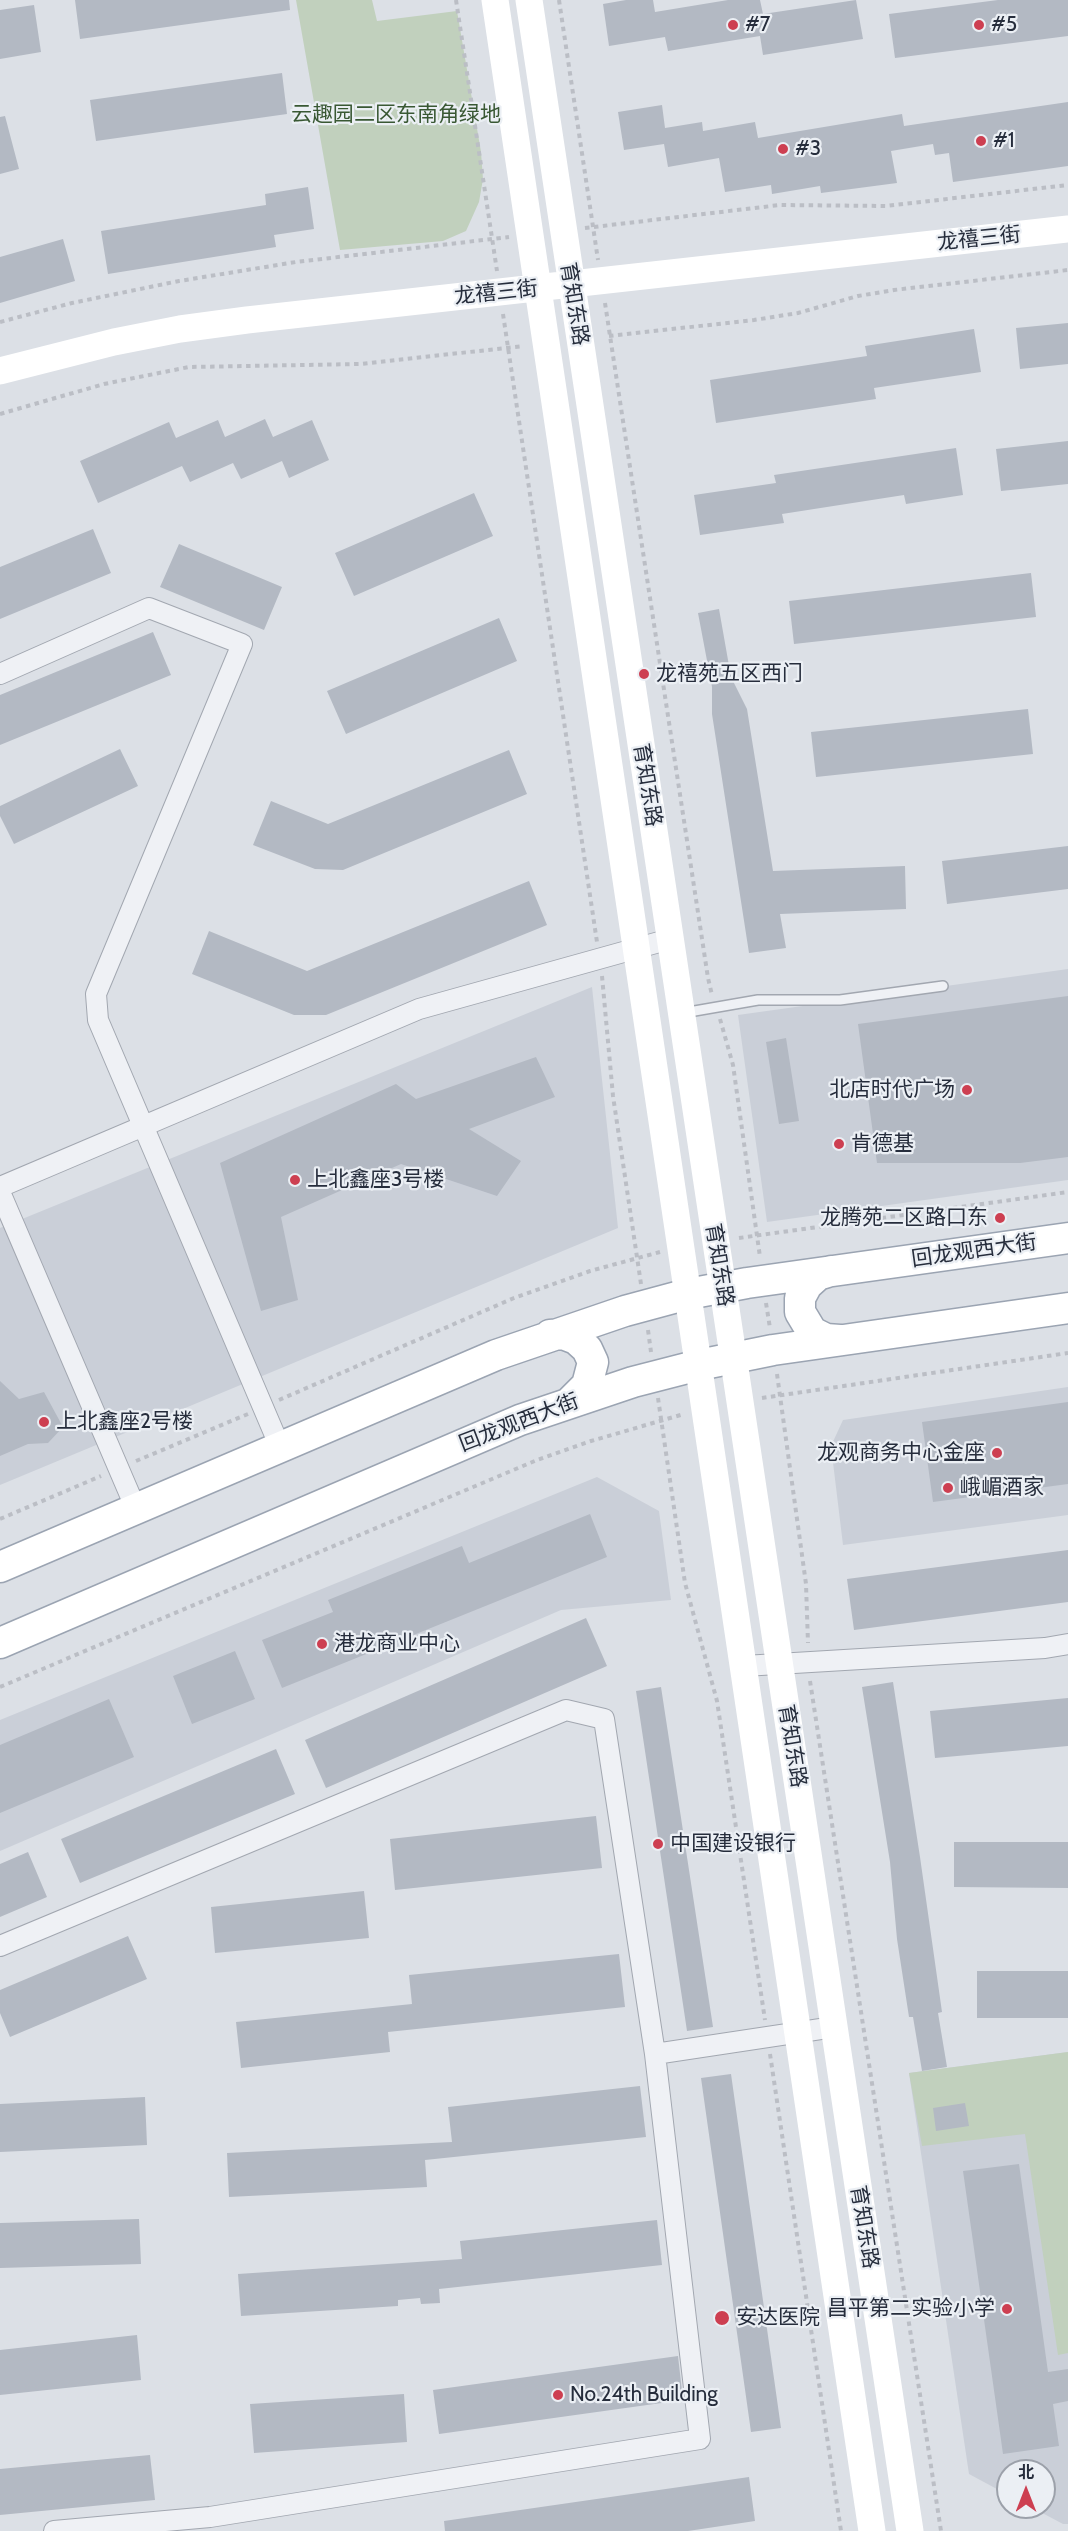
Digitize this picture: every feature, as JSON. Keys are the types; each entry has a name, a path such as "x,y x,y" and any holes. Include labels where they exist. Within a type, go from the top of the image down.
{"main road":[{"name":"育知东路","path":"495,0 872,2531"},
{"name":"育知东路","path":"528,0 910,2531"},
{"name":"龙禧三街","path":"0,371 51,356 180,329 1068,229"},
{"name":"回龙观西大街","path":"0,1567 496,1355 625,1311 688,1294 763,1280 1068,1238"},
{"path":"831,1271 818,1275 807,1285 800,1298 800,1312 812,1332 826,1339 842,1340"},
{"name":"回龙观西大街","path":"0,1643 509,1424 633,1382 699,1365 773,1350 1068,1308"},
{"path":"550,1335 563,1334 576,1339 587,1349 593,1362 587,1385 569,1403"}],"street":[{"path":"0,675 149,608 242,644 96,994 98,1020 280,1447"},
{"path":"0,1186 419,1008 670,939"},
{"path":"0,1192 136,1509"},
{"path":"744,1666 1045,1648 1068,1644"},
{"path":"0,1946 566,1710 604,1719 655,2054 700,2439 210,2517 54,2531"},
{"path":"655,2054 834,2027"}],"lane":[{"path":"681,1014 758,1000 840,1000 944,986"}],"path":[{"path":"456,0 489,217"},
{"path":"559,0 708,978 733,1065 806,1584 810,1691 941,2531"},
{"path":"611,225 780,205 886,206 1068,185"},
{"path":"0,322 72,303 179,281 296,262 477,241"},
{"path":"625,334 754,320 798,313 858,297 894,291 1068,270"},
{"path":"0,414 104,384 189,368 360,364 492,349"},
{"path":"511,364 599,958 613,1096 632,1224"},
{"path":"777,1233 1068,1192"},
{"path":"0,1520 514,1298 616,1264"},
{"path":"797,1392 1068,1353"},
{"path":"0,1687 537,1460 635,1427"},
{"path":"664,1438 685,1583 717,1701 841,2531"}],"shaded area":[{"path":"1068,969 1068,1180 767,1222 738,1015"},
{"path":"592,987 618,1228 0,1485 0,1228"},
{"path":"1068,1387 1068,1515 843,1545 831,1446 843,1420"},
{"name":"港龙商业中心","path":"597,1477 659,1511 671,1600 561,1610 0,1851 0,1720"},
{"name":"昌平第二实验小学","path":"1068,2052 1068,2524 1054,2519 1056,2519 1056,2459 996,2459 996,2489 969,2474 909,2073"}],"green space":[{"name":"云趣园二区东南角绿地","path":"296,0 372,0 377,21 457,11 481,152 483,179 479,202 466,231 443,241 340,250"},
{"path":"1068,2052 1068,2353 1058,2355 1025,2134 922,2146 909,2073"}],"building":[{"path":"75,0 289,0 290,10 80,39"},
{"name":"#7","path":"626,0 653,0 655,12 728,0 760,0 763,14 856,0 863,39 763,55 760,36 668,51 665,37 609,46 603,4"},
{"name":"#5","path":"998,0 1068,0 1068,36 895,58 889,14"},
{"path":"34,5 41,52 0,59 0,10"},
{"path":"282,73 287,114 96,141 90,100"},
{"path":"1068,102 1068,166 953,182 949,153 935,155 933,144 891,151 897,183 821,193 820,186 772,194 771,185 725,192 719,158 668,167 664,144 624,150 618,112 662,105 665,128 702,122 703,131 755,122 758,138 902,114 904,126"},
{"path":"5,116 19,169 0,174 0,117"},
{"path":"308,187 314,229 274,235 276,247 108,274 101,231 266,205 265,194"},
{"path":"63,239 75,281 0,303 0,257"},
{"path":"1068,323 1068,364 1020,369 1016,328"},
{"path":"974,329 981,372 874,388 876,399 716,423 710,380 867,356 865,346"},
{"path":"265,419 273,437 312,420 329,460 289,478 282,461 241,479 233,463 190,482 182,466 98,503 80,461 169,422 176,438 218,420 225,437"},
{"path":"1068,441 1068,484 1001,491 996,449"},
{"path":"956,448 963,495 906,504 904,495 782,514 784,523 700,535 694,495 776,483 774,475"},
{"path":"474,493 493,536 354,596 335,553"},
{"path":"93,529 111,573 0,619 0,567"},
{"path":"179,544 282,587 264,630 160,587"},
{"path":"1031,573 1036,617 794,644 789,601"},
{"path":"719,609 731,677 747,709 773,871 905,866 906,909 780,914 786,948 749,953 712,714 712,687 698,613"},
{"path":"499,618 517,661 346,734 327,691"},
{"path":"153,632 171,675 0,745 0,695"},
{"path":"1028,709 1033,754 816,777 811,732"},
{"path":"120,749 138,786 14,844 0,816 0,806"},
{"path":"509,750 527,794 343,870 315,869 253,845 271,801 328,824"},
{"path":"1068,846 1068,889 947,904 942,861"},
{"path":"529,881 547,925 326,1015 294,1015 192,974 209,931 307,971"},
{"name":"北店时代广场","path":"1068,996 1068,1157 1020,1163 877,1163 858,1024"},
{"path":"786,1038 799,1121 779,1124 766,1042"},
{"name":"上北鑫座3号楼","path":"536,1057 555,1097 469,1129 521,1161 497,1196 401,1164 281,1217 298,1300 261,1311 220,1163 396,1084 416,1099"},
{"name":"上北鑫座2号楼","path":"0,1381 19,1399 44,1392 63,1427 48,1443 28,1444 0,1456"},
{"name":"龙观商务中心金座","path":"1068,1402 1068,1484 933,1502 922,1422"},
{"name":"港龙商业中心","path":"590,1514 607,1557 282,1688 262,1640 333,1612 328,1600 462,1546 469,1563"},
{"path":"1068,1550 1068,1602 854,1630 847,1579"},
{"path":"586,1618 607,1666 326,1788 305,1740"},
{"path":"235,1651 255,1699 192,1724 173,1676"},
{"path":"893,1682 942,2012 938,2013 947,2067 922,2071 913,2017 909,2017 897,1939 890,1862 862,1687"},
{"path":"661,1687 713,2027 687,2031 636,1691"},
{"path":"1068,1698 1068,1746 935,1758 930,1711"},
{"path":"109,1699 134,1757 0,1813 0,1745"},
{"path":"276,1749 295,1794 80,1883 61,1839"},
{"path":"596,1816 602,1868 395,1890 390,1839"},
{"path":"954,1842 1068,1842 1068,1888 954,1887"},
{"path":"28,1852 47,1897 0,1917 0,1864"},
{"path":"364,1891 369,1938 215,1953 211,1907"},
{"path":"128,1936 147,1979 10,2037 0,2013 0,1990"},
{"path":"619,1954 625,2007 388,2032 390,2052 241,2068 236,2022 412,2004 409,1975"},
{"path":"977,1971 1068,1971 1068,2018 977,2018"},
{"path":"731,2074 781,2428 751,2432 701,2078"},
{"path":"640,2086 646,2137 425,2160 427,2187 229,2197 227,2153 452,2142 448,2107"},
{"path":"145,2097 147,2145 0,2152 0,2104"},
{"path":"965,2103 969,2126 936,2131 933,2108"},
{"path":"1019,2164 1048,2372 1068,2369 1068,2401 1053,2404 1059,2446 1003,2454 963,2171"},
{"path":"139,2219 141,2264 0,2268 0,2223"},
{"path":"657,2220 662,2265 439,2289 440,2303 421,2304 420,2298 398,2300 398,2306 241,2316 238,2274 462,2259 460,2241"},
{"path":"137,2335 141,2380 0,2395 0,2350"},
{"name":"No.24th Building","path":"678,2356 683,2400 439,2434 433,2390"},
{"path":"404,2394 407,2442 254,2453 250,2404"},
{"path":"150,2455 155,2500 0,2515 0,2469"},
{"path":"749,2477 755,2521 688,2531 445,2531 444,2521"}],"place":[{"name":"#7","path":"733,25"},
{"name":"#5","path":"979,25"},
{"name":"#1","path":"981,141"},
{"name":"#3","path":"783,149"},
{"name":"龙禧苑五区西门","path":"644,674"},
{"name":"北店时代广场","path":"967,1090"},
{"name":"肯德基","path":"839,1144"},
{"name":"上北鑫座3号楼","path":"295,1180"},
{"name":"龙腾苑二区路口东","path":"1000,1218"},
{"name":"上北鑫座2号楼","path":"44,1422"},
{"name":"龙观商务中心金座","path":"997,1453"},
{"name":"峨嵋酒家","path":"948,1488"},
{"name":"港龙商业中心","path":"322,1644"},
{"name":"中国建设银行","path":"658,1844"},
{"name":"昌平第二实验小学","path":"1007,2309"},
{"name":"安达医院","path":"722,2318"},
{"name":"No.24th Building","path":"558,2395"}]}
